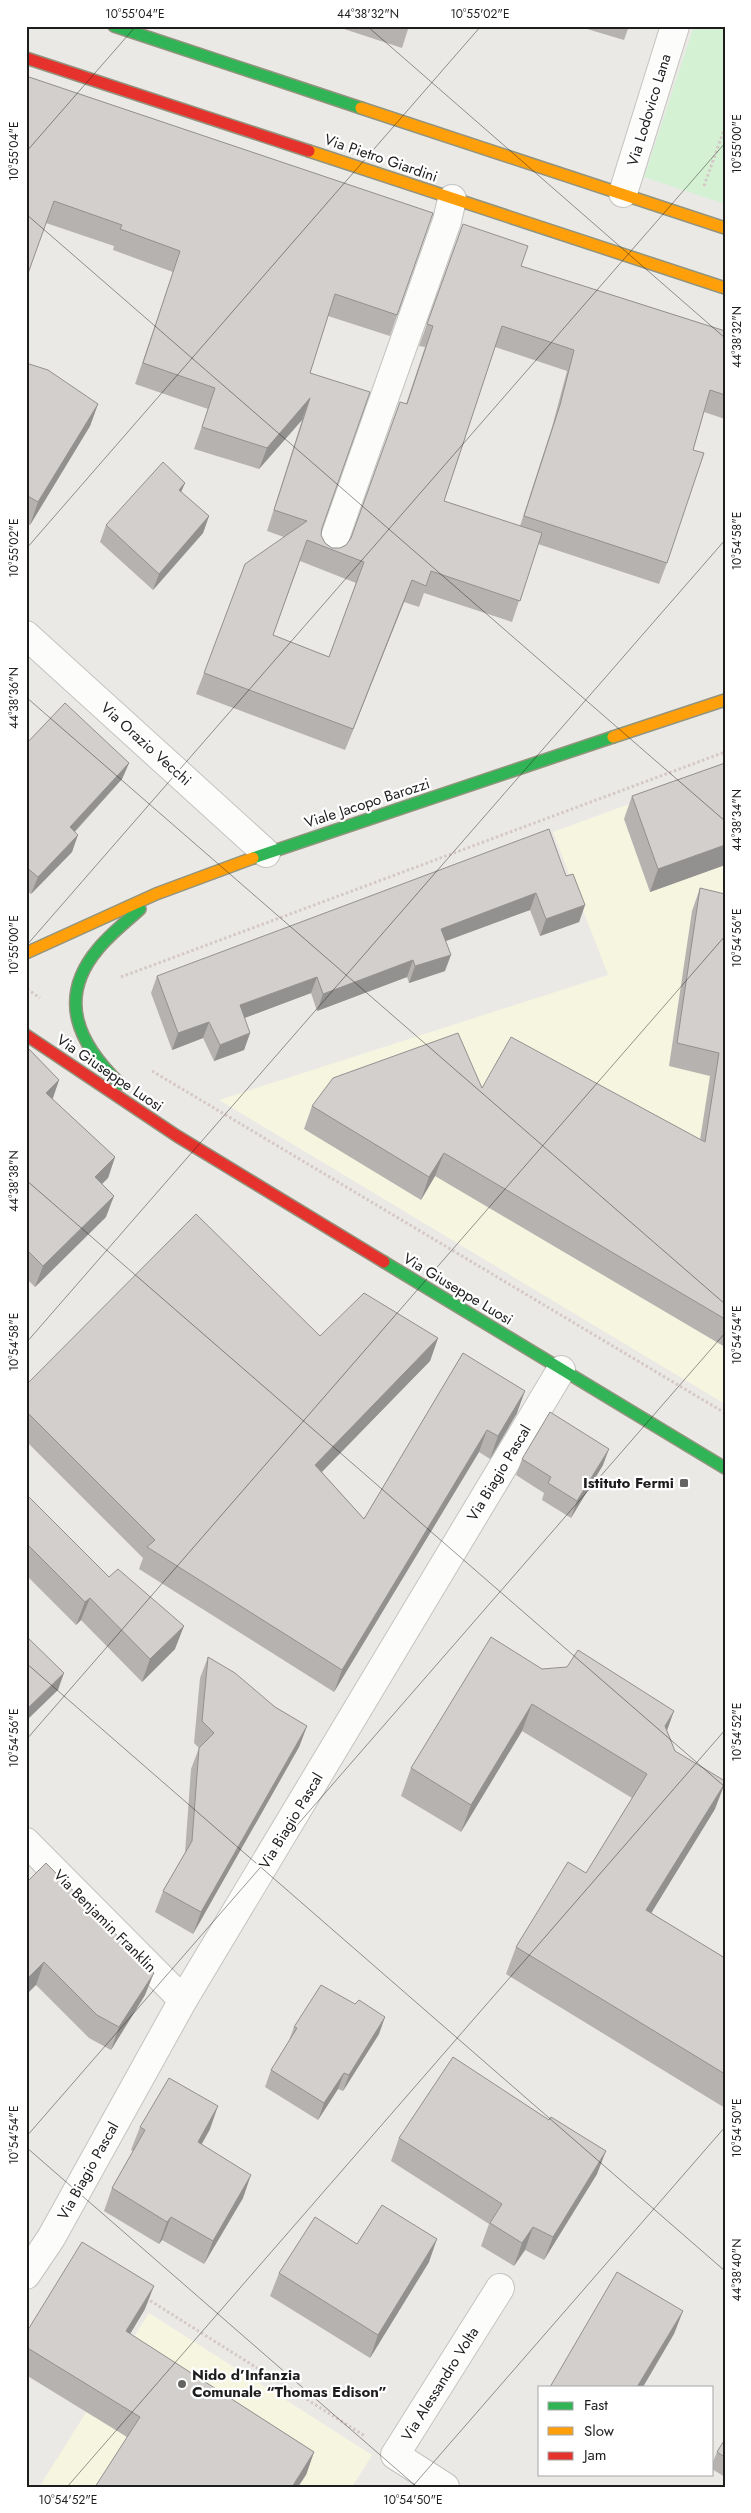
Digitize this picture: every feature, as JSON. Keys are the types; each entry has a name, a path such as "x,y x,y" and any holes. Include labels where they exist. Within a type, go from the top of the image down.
{"street":[{"path":"114,26 725,228"},
{"name":"Via Lodovico Lana","path":"623,194 675,26"},
{"name":"Via Pietro Giardini","path":"26,58 300,146 452,199 725,288"},
{"path":"329,554 447,221 452,199"},
{"name":"Via Orazio Vecchi","path":"26,635 266,853"},
{"name":"Viale Jacopo Barozzi","path":"26,953 156,894 266,853 725,700"},
{"name":"Via Giuseppe Luosi","path":"156,894 94,953 76,990 74,1012 80,1036 95,1058 116,1081 177,1136"},
{"name":"Via Giuseppe Luosi","path":"26,1035 177,1136 725,1468"},
{"name":"Via Biagio Pascal","path":"26,2274 51,2238 183,2000 561,1370"},
{"name":"Via Benjamin Franklin","path":"26,1842 183,2000"},
{"name":"Via Alessandro Volta","path":"445,2487 395,2455 500,2288"}],"path":[{"path":"696,218 700,196 725,127"},
{"path":"119,978 725,752"},
{"path":"26,988 77,1022"},
{"path":"152,1070 725,1413"},
{"path":"143,2296 395,2455"}],"shaded area":[{"path":"725,769 725,1404 219,1100 608,975 553,832"},
{"name":"Nido d’Infanzia Comunale “Thomas Edison”","path":"149,2313 372,2455 352,2487 39,2487"}],"green space":[{"path":"694,26 725,26 725,204 644,177"}],"building":[{"path":"26,76 433,213 397,315 335,294 310,373 370,392 322,528 321,535 325,543 332,548 340,548 346,545 351,538 400,402 407,404 433,326 427,324 463,224 528,246 521,266 725,331 725,395 710,390 693,450 704,453 667,563 524,516 560,405 574,350 502,326 444,501 542,533 520,601 431,571 426,586 412,580 353,729 204,673 245,564 307,521 274,510 310,398 267,448 202,427 215,388 143,363 180,251 120,229 122,225 54,201 26,279","holes":["307,540 364,562 329,657 273,635"]},
{"path":"26,363 48,370 98,404 38,502 26,495"},
{"path":"163,462 185,483 179,490 209,516 159,574 106,525"},
{"path":"65,703 129,763 70,827 78,835 38,877 26,867 26,744"},
{"path":"725,763 725,845 658,869 632,796"},
{"path":"549,829 566,876 573,874 585,905 546,919 536,893 441,929 451,955 415,966 413,960 323,994 317,977 240,1005 250,1033 220,1045 209,1022 178,1033 157,976"},
{"path":"700,888 725,894 725,1319 444,1153 429,1177 312,1106 333,1078 458,1033 482,1088 511,1037 705,1142 719,1053 677,1043"},
{"path":"26,1046 59,1080 46,1093 115,1157 95,1177 114,1196 43,1266 26,1249"},
{"path":"196,1214 320,1336 364,1293 438,1338 315,1465 364,1519 463,1353 525,1391 498,1436 487,1430 342,1670 147,1547 155,1540 26,1411 26,1385"},
{"path":"550,1412 609,1449 577,1501 548,1483 551,1477 522,1459"},
{"path":"26,1494 109,1577 118,1569 184,1626 150,1659 90,1598 85,1602 26,1543"},
{"path":"26,1636 64,1673 26,1710"},
{"path":"491,1637 542,1669 567,1667 578,1650 674,1711 665,1726 675,1751 725,1781 646,1910 725,1958 725,2074 516,1947 568,1862 586,1873 647,1774 532,1704 471,1805 411,1768"},
{"path":"208,1657 235,1673 275,1707 307,1726 201,1912 163,1891 192,1841 199,1748 214,1733 202,1721"},
{"path":"46,1863 154,1973 119,2027 97,2015 44,1962 26,1980 26,1883"},
{"path":"321,1985 355,2004 359,2000 385,2017 349,2075 344,2073 324,2103 271,2070 297,2028 294,2027"},
{"path":"453,2057 549,2120 551,2117 606,2151 553,2237 533,2227 522,2243 490,2223 502,2204 399,2138"},
{"path":"169,2078 218,2106 198,2142 251,2175 213,2241 171,2217 167,2222 112,2188 145,2130 140,2127"},
{"path":"382,2205 437,2239 378,2335 279,2273 315,2217 357,2244"},
{"path":"82,2242 154,2286 126,2331 314,2452 292,2487 95,2487 140,2417 26,2347 26,2333"},
{"path":"617,2272 683,2311 638,2386 551,2386"},
{"path":"725,2439 725,2457 717,2452"}],"traffic: fast":[{"path":"114,26 361,108"},
{"path":"253,858 613,737"},
{"path":"120,1084 93,1053 84,1037 78,1020 76,1003 78,986 85,968 98,949 140,909"},
{"path":"384,1262 725,1468"}],"traffic: slow":[{"path":"361,108 725,228"},
{"path":"309,151 725,288"},
{"path":"613,737 725,700"},
{"path":"26,953 156,894 253,858"}],"traffic: jam":[{"path":"26,58 309,151"},
{"path":"26,1035 177,1136 384,1262"}],"place":[{"name":"Istituto Fermi","path":"684,1483"},
{"name":"Nido d’Infanzia Comunale “Thomas Edison”","path":"182,2384"}]}
